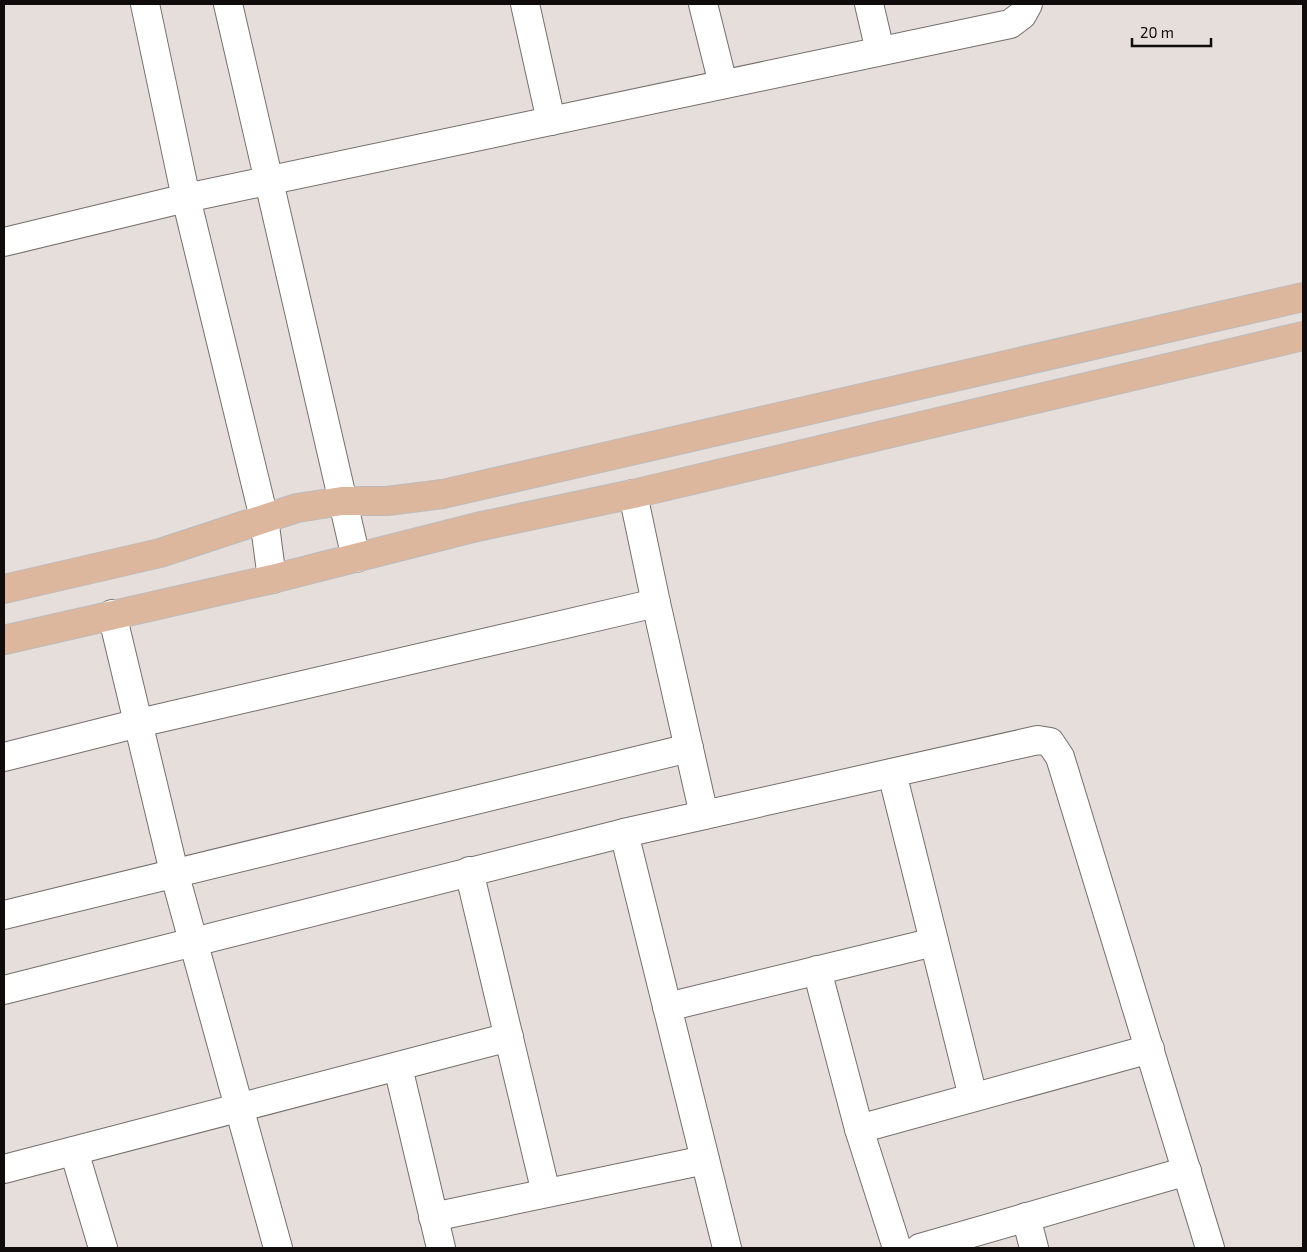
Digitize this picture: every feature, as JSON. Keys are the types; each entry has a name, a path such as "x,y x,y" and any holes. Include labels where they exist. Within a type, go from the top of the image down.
{"main road":[{"path":"4,589 168,551 297,508 342,501 387,502 443,494 1303,297"},
{"path":"4,640 272,579 477,527 633,494 1303,336"}],"street":[{"path":"145,4 186,198 264,518 272,579"},
{"path":"228,4 356,558"},
{"path":"525,4 551,121"},
{"path":"703,4 723,84"},
{"path":"869,4 880,51"},
{"path":"4,242 186,198 1010,24 1022,15 1028,4"},
{"path":"633,494 704,815"},
{"path":"4,757 139,723 656,603"},
{"path":"112,614 174,872 278,1248"},
{"path":"4,990 624,833 1038,740 1050,742 1060,757 1210,1248"},
{"path":"4,915 174,872 689,748"},
{"path":"892,773 973,1097"},
{"path":"624,833 727,1248"},
{"path":"469,871 546,1193"},
{"path":"667,1007 934,942"},
{"path":"817,970 859,1129 897,1248"},
{"path":"4,1169 509,1037"},
{"path":"859,1129 1150,1049"},
{"path":"398,1067 441,1248"},
{"path":"74,1151 103,1248"},
{"path":"433,1217 705,1160"},
{"path":"920,1248 1187,1171"},
{"path":"1026,1217 1034,1248"}]}
